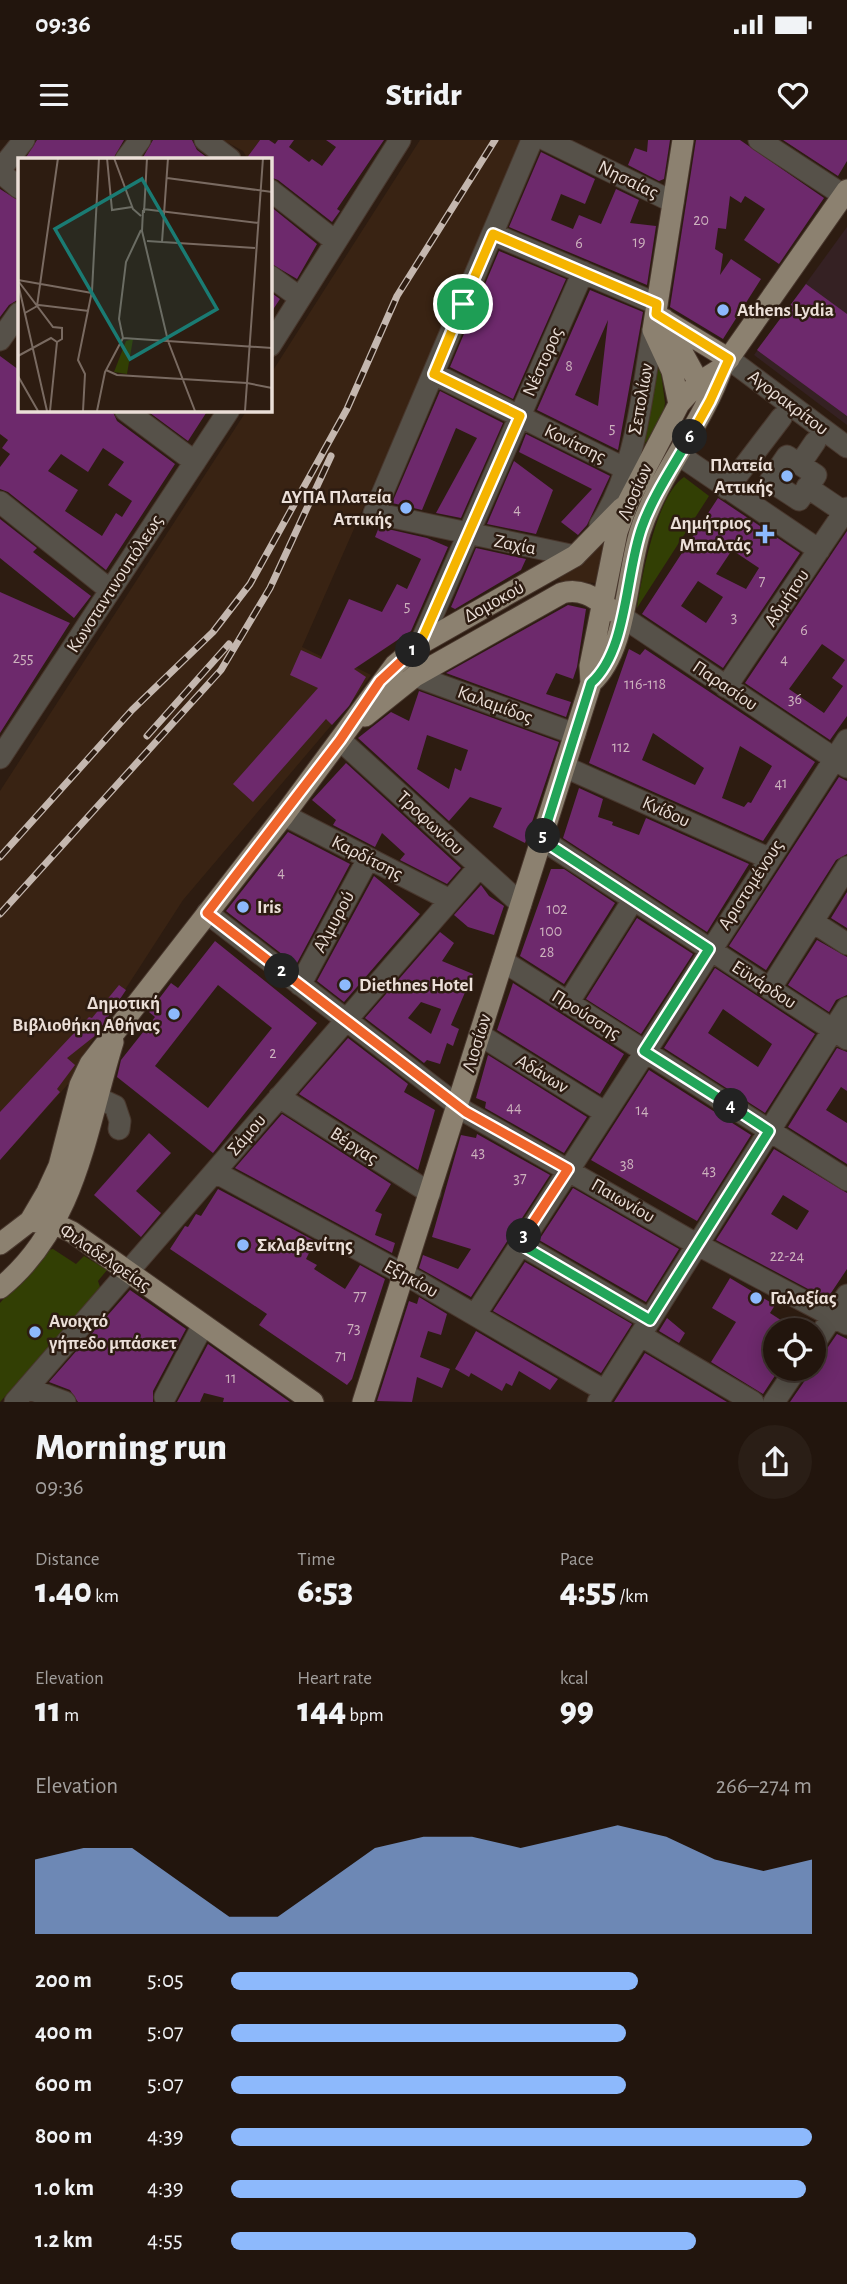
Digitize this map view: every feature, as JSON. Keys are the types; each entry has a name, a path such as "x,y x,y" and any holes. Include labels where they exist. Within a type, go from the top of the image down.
{"main road":[{"name":"Σεπολίων","path":"679,404 658,317 682,140"},
{"name":"Λιοσίων","path":"591,683 605,670 644,521 710,401 725,363 845,192"},
{"name":"Σεπολίων","path":"658,317 710,401"},
{"path":"658,317 725,363"},
{"name":"Λιοσίων","path":"363,1402 591,683 590,666 617,533 628,502 634,473 679,404 698,383 725,363"},
{"name":"Δομοκού","path":"30,1221 59,1166 85,1074 99,1051 116,1033 284,815 380,681 420,644 582,549 628,502"},
{"name":"Δομοκού","path":"340,740 378,704 415,676 562,593 579,592 603,604"},
{"name":"Παρασίου","path":"603,604 621,616"},
{"path":"0,1287 36,1251 55,1224 77,1171 116,1033"},
{"path":"0,1244 30,1221"},
{"name":"Φιλαδελφείας","path":"30,1221 55,1224 72,1232 313,1402"}],"street":[{"path":"18,187 0,171 24,140"},
{"path":"127,158 140,140"},
{"path":"205,140 229,158"},
{"path":"271,344 401,140"},
{"path":"434,374 532,140"},
{"name":"Νησαίας","path":"546,140 673,202"},
{"path":"759,140 845,192"},
{"path":"271,191 335,241"},
{"path":"493,234 583,272 658,317"},
{"name":"Νέστορος","path":"420,644 583,272"},
{"path":"271,277 299,297"},
{"name":"Σεπολίων","path":"582,549 634,473 658,317"},
{"name":"Αγορακρίτου","path":"725,363 847,447"},
{"name":"Κονίτσης","path":"434,374 634,473"},
{"name":"Ζαχία","path":"434,374 374,513 467,536 582,549"},
{"path":"126,411 195,461"},
{"name":"Κωνσταντινουπόλεως","path":"0,758 228,411"},
{"path":"727,489 781,418"},
{"path":"756,452 790,466 816,475 799,500 770,481 790,466 815,442"},
{"path":"684,459 819,550"},
{"path":"807,487 846,510"},
{"path":"766,515 783,489"},
{"path":"0,502 110,590"},
{"name":"Αδμήτου","path":"726,687 846,510"},
{"path":"435,608 454,625"},
{"name":"Παρασίου","path":"621,616 841,762"},
{"name":"Καλαμίδος","path":"415,676 575,734"},
{"name":"Τροφωνίου","path":"340,740 521,904"},
{"name":"Αριστομένους","path":"475,1315 768,858 841,762 847,740"},
{"name":"Κνίδου","path":"565,767 768,858"},
{"name":"Καρδίτσης","path":"284,815 450,900"},
{"name":"Εϋνάρδου","path":"541,839 840,1034"},
{"name":"Αλμυρού","path":"300,985 368,859"},
{"name":"Σάμου","path":"21,1395 479,867"},
{"path":"770,989 847,867"},
{"path":"568,1003 633,900"},
{"name":"Παιωνίου","path":"207,913 457,1106 698,1245 840,1320"},
{"path":"813,922 847,944"},
{"name":"Προύσσης","path":"503,961 847,1180"},
{"path":"601,1396 769,1131 840,1034 847,1007"},
{"name":"Αδάνων","path":"480,1035 604,1112"},
{"path":"96,1097 114,1106 120,1121 119,1129"},
{"name":"Βέργας","path":"279,1097 429,1193"},
{"name":"Εξηκίου","path":"215,1172 475,1315 601,1396"},
{"path":"520,1244 753,1402"},
{"path":"826,1333 840,1320 847,1295"},
{"path":"165,1397 203,1325"},
{"path":"774,1402 788,1381"},
{"path":"21,1395 65,1402"}],"shaded area":[{"path":"223,140 260,140 247,158 243,151"},
{"path":"420,140 525,140 302,647 347,669 353,666 371,675 183,900 90,1044 70,1082 0,1160 0,791 246,411 271,411 271,373"},
{"path":"847,227 847,425 754,355"},
{"path":"605,541 595,583 561,581 553,573"}],"green space":[{"path":"652,343 660,365 665,403 663,416 636,457"},
{"path":"684,477 709,496 637,608 652,537 666,500 674,486"},
{"path":"53,1249 76,1264 84,1256 107,1270 98,1281 100,1287 91,1300 0,1402 0,1303 44,1251"}],"building":[{"path":"37,140 124,140 114,158 26,158"},
{"path":"153,140 192,140 197,150 208,158 143,158"},
{"path":"260,140 269,140 275,144 278,140 294,140 289,147 309,162 312,159 322,166 336,147 326,140 384,140 337,209 340,211 332,222 271,177 271,158 247,158"},
{"path":"648,140 670,140 664,179 659,181 628,165 635,148 647,152"},
{"path":"696,140 740,140 824,198 779,264 744,240 765,209 745,196 741,203 730,196 726,229 718,228 715,249 723,254 720,275 731,259 761,279 723,339 670,307"},
{"path":"783,140 847,140 847,161 838,176"},
{"path":"541,152 595,179 585,204 561,194 551,220 573,229 579,215 601,224 616,189 639,200 630,223 656,226 647,285 509,227"},
{"path":"0,189 18,200 18,300 9,305 0,317"},
{"path":"271,207 317,244 297,279 271,264"},
{"path":"499,251 566,279 513,399 450,367"},
{"path":"806,284 847,314 847,416 757,350"},
{"path":"590,290 643,312 618,450 537,410","holes":["608,320 598,406 575,395"]},
{"path":"271,293 280,299 271,312"},
{"path":"0,356 18,369 18,411 112,411 117,421 175,464 106,570 8,492 0,489 0,467 10,454 2,448 8,440 0,434","holes":["103,448 124,462 108,485 132,501 122,517 116,513 102,536 65,511 78,490 48,471 61,454 88,472"]},
{"path":"440,391 503,423 461,518 436,513 477,438 456,428 422,510 392,503"},
{"path":"147,411 207,411 188,441"},
{"path":"526,434 610,476 587,525 578,535 561,522 592,489 519,452"},
{"path":"514,461 553,490 536,534 487,524"},
{"path":"718,498 800,553 723,668 642,614","holes":["732,550 759,568 746,589 716,574","698,581 723,597 706,623 681,606"]},
{"path":"0,519 37,548 33,552 91,596 74,618 0,558"},
{"path":"379,527 427,538 448,547 411,631 354,669 366,677 349,706 332,725 326,719 253,802 233,784 318,688 290,675 301,650 321,659 349,599 382,612 397,584 407,589 421,559 375,537"},
{"path":"847,531 847,716 830,740 745,683","holes":["822,644 845,660 832,678 843,686 824,713 789,689"]},
{"path":"476,548 526,559 521,570 455,609 451,607"},
{"path":"0,592 70,623 0,733"},
{"path":"568,605 586,609 577,667 573,679 556,673 546,694 571,702 566,717 446,673"},
{"path":"629,649 640,655 645,649 815,762 763,841 589,763","holes":["653,733 704,768 695,785 642,760","740,746 772,766 751,803 748,802 744,807 722,798"]},
{"path":"419,691 559,742 525,843 493,827 502,808 470,797 449,821 358,738 391,712 409,721","holes":["427,735 468,750 461,771 455,768 449,789 417,769"]},
{"path":"346,763 461,868 447,884 400,860 405,854 382,833 375,847 333,825 336,820 312,800"},
{"path":"839,777 847,781 847,854 836,860 766,970 729,946"},
{"path":"579,788 603,799 598,817 613,822 612,825 639,835 646,818 749,864 707,932 563,838"},
{"path":"288,832 350,864 296,965 226,911"},
{"path":"551,869 564,869 615,903 564,984 520,956"},
{"path":"374,876 420,914 344,1002 317,981"},
{"path":"481,885 489,896 504,906 494,935 468,927 454,915"},
{"path":"847,892 847,928 831,918"},
{"path":"637,918 693,954 641,1034 586,999"},
{"path":"440,932 454,943 442,961 473,974 451,1025 459,1029 453,1046 447,1043 440,1064 427,1060 424,1063 365,1018","holes":["421,1002 441,1009 431,1034 408,1018"]},
{"path":"817,940 847,957 847,995 836,1000 829,1012 788,985"},
{"path":"215,941 317,1023 213,1153 117,1077 121,1060 155,1017 149,1012 171,983 178,988","holes":["218,985 272,1028 208,1108 155,1066"]},
{"path":"715,968 815,1034 765,1113 664,1048","holes":["723,1009 772,1044 758,1067 708,1033"]},
{"path":"513,983 624,1054 600,1094 497,1030"},
{"path":"119,985 126,990 96,1035 67,1058 75,1065 57,1089 60,1092 0,1160 0,1112 89,1017 92,1018"},
{"path":"348,1038 408,1084 404,1092 435,1110 418,1170 299,1094"},
{"path":"837,1048 847,1052 847,1091 841,1087 826,1110 847,1123 847,1164 788,1127"},
{"path":"488,1055 587,1117 564,1153 485,1108 486,1102 476,1098"},
{"path":"649,1070 751,1135 697,1221 591,1160"},
{"path":"282,1114 391,1184 375,1211 382,1214 375,1235 395,1243 392,1253 235,1168"},
{"path":"149,1133 171,1153 136,1191 161,1213 141,1237 94,1195"},
{"path":"477,1134 550,1175 471,1297 419,1268 423,1255 458,1269 471,1249 432,1237 461,1135 476,1138"},
{"path":"774,1149 847,1193 847,1269 827,1299 716,1240","holes":["783,1195 809,1211 797,1230 771,1214"]},
{"path":"573,1188 679,1249 646,1302 539,1240"},
{"path":"218,1189 315,1241 306,1259 317,1265 314,1269 345,1289 360,1265 385,1279 352,1379 347,1385 259,1325 267,1314 170,1249 196,1214 201,1216"},
{"path":"525,1262 632,1324 601,1373 493,1311"},
{"path":"730,1278 775,1305 770,1313 778,1318 763,1318 763,1381 772,1381 763,1394 711,1362 736,1322 712,1308"},
{"path":"130,1290 186,1329 153,1391 153,1402 78,1402 70,1390 49,1382"},
{"path":"419,1297 447,1314 441,1335 428,1331 420,1357 450,1369 442,1388 417,1377 412,1402 377,1401 409,1301 417,1304"},
{"path":"667,1318 685,1333 679,1343 659,1331"},
{"path":"476,1331 558,1379 550,1390 519,1371 512,1386 506,1383 502,1391 471,1373 469,1377 455,1369"},
{"path":"837,1334 847,1339 847,1402 790,1402 805,1381 826,1381 826,1350"},
{"path":"208,1344 290,1402 223,1402 224,1398 204,1393 200,1402 177,1402"},
{"path":"645,1353 727,1402 614,1402"}],"railway":[{"path":"0,857 132,710 213,632 250,584 347,409 397,296 495,140"},
{"path":"0,914 221,670 270,588 331,456"},
{"path":"147,736 229,644"}],"place":[{"name":"Athens Lydia","path":"723,310"},
{"name":"Πλατεία Αττικής","path":"787,476"},
{"name":"ΔΥΠΑ Πλατεία Αττικής","path":"406,508"},
{"name":"Δημήτριος Μπαλτάς","path":"765,534"},
{"name":"Iris","path":"243,907"},
{"name":"Diethnes Hotel","path":"345,985"},
{"name":"Δημοτική Βιβλιοθήκη Αθήνας","path":"174,1014"},
{"name":"Σκλαβενίτης","path":"243,1245"},
{"name":"Γαλαξίας","path":"756,1298"},
{"name":"Ανοιχτό γήπεδο μπάσκετ","path":"35,1332"}],"route":[{"path":"493,234 657,304 656,314 729,359 722,368 710,401 644,521 615,644 605,670 591,683 541,839 709,949 644,1051 769,1131 650,1320 520,1244 568,1169 476,1118 446,1098 207,913 340,740 380,681 420,644 520,416 434,374 463,304 493,234"}]}
